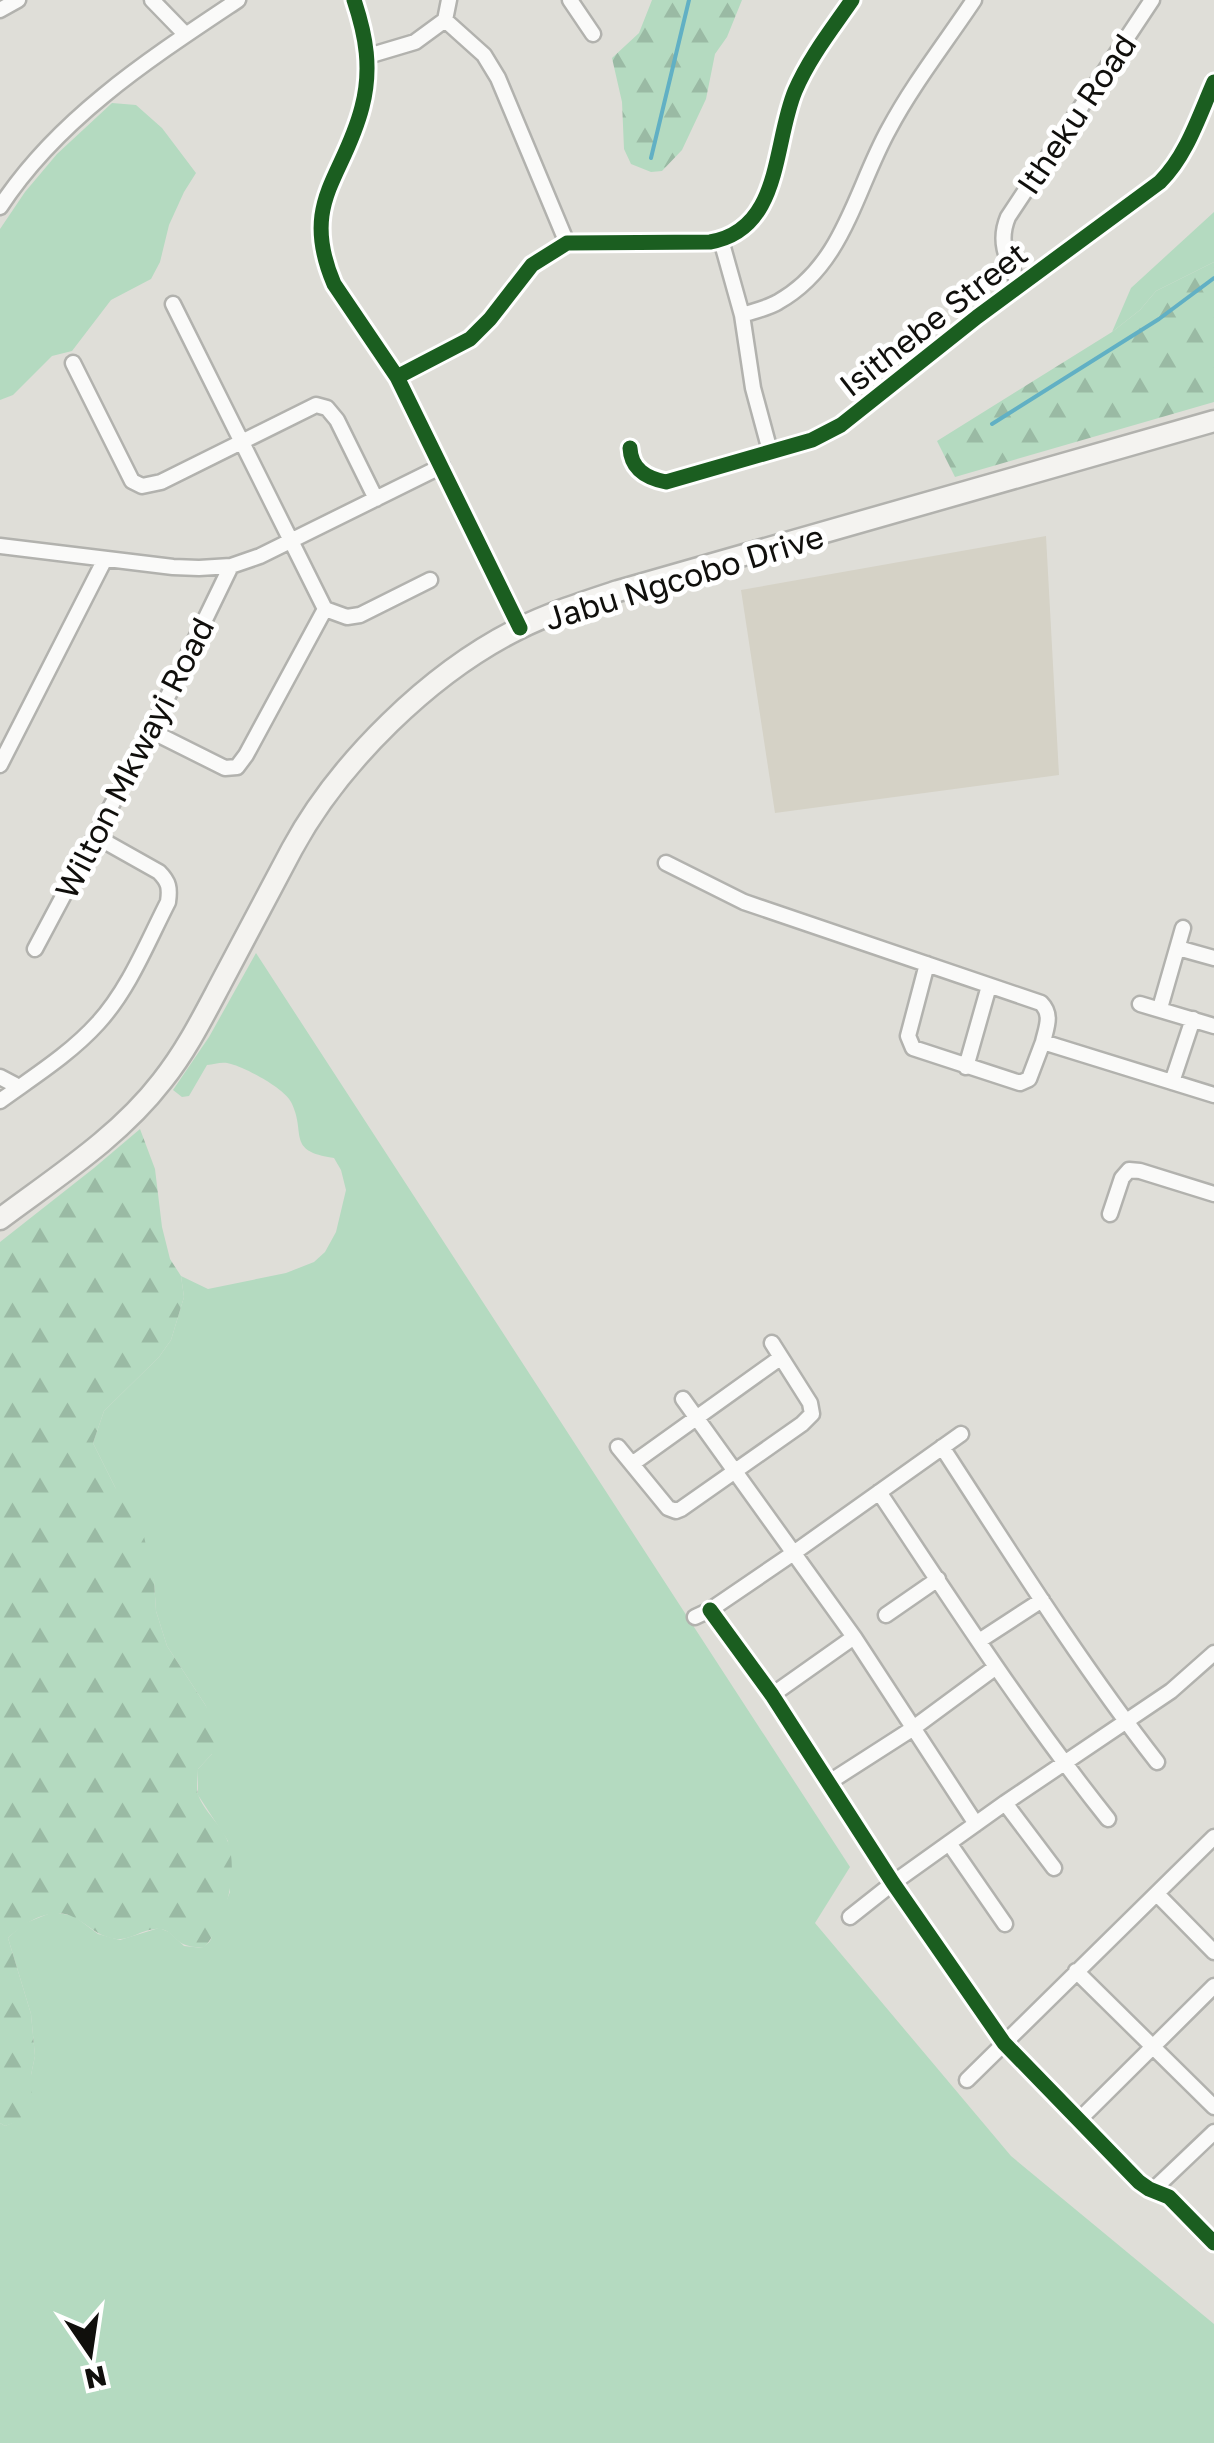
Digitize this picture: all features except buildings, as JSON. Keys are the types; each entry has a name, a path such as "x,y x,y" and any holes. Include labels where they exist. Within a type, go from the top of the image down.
{"main road":[{"name":"Jabu Ngcobo Drive","path":"0,1219 120,1126 161,1083 190,1040 316,810 383,731 416,700 487,646 520,628 618,591 1214,421"}],"street":[{"path":"0,10 18,0"},
{"path":"152,0 186,35"},
{"path":"0,208 41,154 66,129 117,86 238,0"},
{"path":"354,0 368,56 363,104 322,206 322,246 334,284 397,378 520,628"},
{"path":"368,56 414,42 446,20 450,0"},
{"path":"570,0 593,34"},
{"path":"397,378 470,339 532,266 568,243 721,240 745,226 762,206 770,185 794,94 852,0"},
{"path":"742,314 776,304 819,268 832,251 890,126 974,0"},
{"name":"Itheku Road","path":"1019,284 1003,249 1003,229 1008,217 1152,0"},
{"path":"446,20 484,55 498,78 568,243"},
{"name":"Isithebe Street","path":"630,448 638,470 666,482 812,440 841,426 1019,284 1170,172 1214,82"},
{"path":"721,240 742,314 753,388 770,451"},
{"path":"173,304 325,608 340,616 360,615 430,580"},
{"path":"73,363 125,468 132,480 142,486 161,482 310,406 322,406 337,420 376,498"},
{"path":"0,546 173,567 231,566 292,541 442,466"},
{"path":"0,765 105,558"},
{"name":"Wilton Mkwayi Road","path":"35,949 151,731 231,566"},
{"path":"151,731 225,768 238,766 325,608"},
{"path":"0,1101 99,1022 123,988 168,902 169,886 160,872 95,836"},
{"path":"666,863 744,902 926,964 989,986 1040,1003 1046,1008 1048,1020 1032,1075 1016,1083 916,1050 908,1042 926,964"},
{"path":"1160,1008 1183,928"},
{"path":"1178,948 1214,958"},
{"path":"966,1067 989,986"},
{"path":"1140,1004 1214,1026"},
{"path":"1172,1082 1192,1019"},
{"path":"1043,1042 1214,1095"},
{"path":"0,1077 19,1087"},
{"path":"1110,1214 1128,1170 1214,1194"},
{"path":"618,1447 668,1508 676,1510 737,1471 812,1414 810,1403 772,1344"},
{"path":"632,1464 780,1358"},
{"path":"683,1399 854,1637 976,1824"},
{"path":"695,1618 962,1434"},
{"path":"942,1447 1042,1600 1156,1762"},
{"path":"879,1492 996,1667 1108,1820"},
{"path":"886,1615 938,1579"},
{"path":"979,1641 1042,1600"},
{"path":"710,1610 772,1695 892,1883 1004,2043 1139,2182 1169,2197 1214,2243"},
{"path":"772,1695 854,1637"},
{"path":"850,1917 1005,1803 1172,1691 1214,1653"},
{"path":"828,1783 912,1729 996,1667"},
{"path":"1005,1803 1054,1868"},
{"path":"967,2080 1214,1837"},
{"path":"950,1842 1006,1924"},
{"path":"1157,1894 1214,1952"},
{"path":"1076,1971 1214,2108"},
{"path":"1078,2121 1214,1986"},
{"path":"1152,2190 1214,2132"}],"shaded area":[{"path":"1046,536 1059,775 775,813 741,590"}],"green space":[{"path":"652,0 742,0 727,37 715,54 706,99 682,150 662,171 651,172 631,164 624,149 622,102 612,58 639,33"},
{"path":"112,103 136,105 162,128 196,173 169,225 160,262 151,279 111,300 72,351 52,356 13,395 0,400 0,229 57,154"},
{"path":"1214,212 1214,262 1156,291 1112,332 1131,288"},
{"path":"1214,262 1214,402 955,477 937,441 1112,332 1156,291"},
{"path":"256,953 850,1867 815,1923 1011,2156 1214,2324 1214,2443 0,2443 0,2123 5,2126 19,2120 31,2096 35,2056 31,2014 8,1938 23,1924 53,1912 74,1916 98,1934 120,1940 159,1928 184,1946 203,1948 210,1941 230,1892 228,1841 198,1795 198,1769 212,1754 206,1706 167,1646 156,1611 154,1581 93,1443 104,1411 171,1340 184,1297 181,1276 208,1289 286,1273 314,1262 336,1232 346,1190 341,1170 334,1158 309,1151 303,1145 291,1102 281,1091 255,1074 225,1063 207,1065 189,1096 182,1097 173,1090 209,1037"},
{"path":"140,1129 155,1169 162,1227 170,1259 181,1276 184,1297 171,1340 104,1411 93,1443 143,1532 156,1611 167,1646 206,1706 218,1735 212,1754 198,1769 197,1788 200,1800 228,1842 231,1883 224,1912 204,1948 184,1944 159,1929 123,1939 111,1938 59,1913 32,1921 8,1938 31,2014 35,2056 32,2096 19,2121 5,2126 0,2123 0,1242"}],"waterway":[{"path":"651,158 689,0"},
{"path":"992,424 1159,319 1214,278"}],"cycle path":[{"path":"354,0 364,40 367,79 354,132 323,211 324,256 334,284 397,377 520,628"},
{"path":"397,377 470,339 532,265 567,243 710,242 733,234 751,221 771,182 795,91 814,55 852,0"},
{"path":"630,448 633,462 641,471 666,482 812,440 841,425 977,317 1160,182 1185,147 1214,82"},
{"path":"710,1610 772,1695 893,1883 1004,2043 1139,2182 1169,2197 1214,2243"}]}
